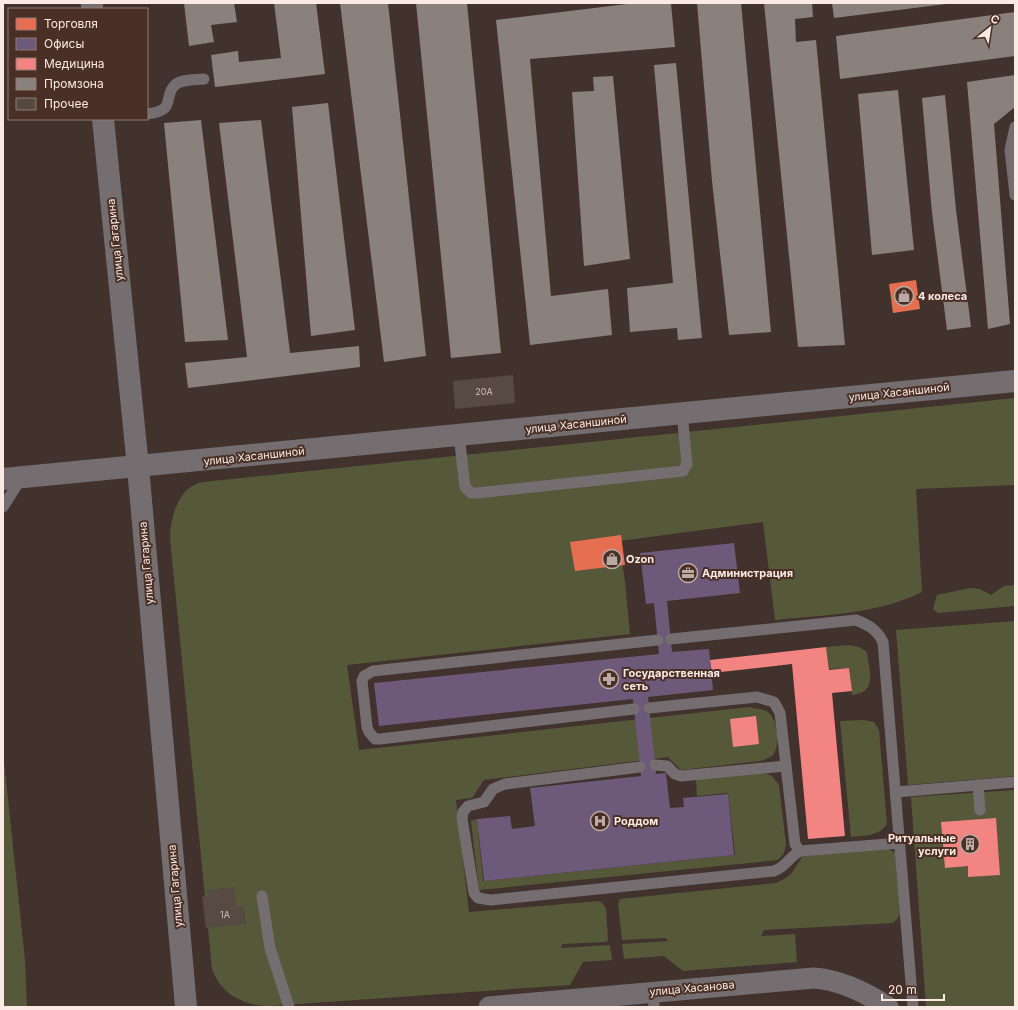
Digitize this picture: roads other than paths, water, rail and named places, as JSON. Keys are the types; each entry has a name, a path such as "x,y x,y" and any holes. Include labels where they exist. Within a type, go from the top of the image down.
{"street":[{"name":"улица Гагарина","path":"106,120 186,1007"},
{"name":"улица Хасаншиной","path":"13,478 1015,381"},
{"name":"улица Хасанова","path":"489,1007 654,999 814,978 838,981 864,993 888,1007"}],"lane":[{"path":"148,114 157,113 168,105 175,85 180,82 204,79"},
{"path":"1015,127 1010,150 1015,195"},
{"path":"459,436 465,487 471,493 477,493 683,471 687,464 682,413"},
{"path":"3,507 13,478"},
{"path":"671,638 856,620 873,629 883,642 913,1007"},
{"path":"634,709 375,739 369,732 362,681 364,676 373,671 658,640"},
{"path":"649,708 757,696 774,702 780,713 794,844 800,850"},
{"path":"655,765 667,766 676,774 681,776 786,766"},
{"path":"640,766 505,784 493,789 484,802 468,806 463,812 462,818 474,893 478,898 491,900 774,871 782,868 792,855 800,850 900,843"},
{"path":"896,792 1015,782"},
{"path":"978,785 980,810"},
{"path":"262,896 270,948 290,1007"}],"place":[{"name":"4 колеса","path":"904,296"},
{"name":"Ozon","path":"612,559"},
{"name":"Администрация","path":"688,573"},
{"name":"Государственная сеть","path":"609,679"},
{"name":"Роддом","path":"600,821"},
{"name":"Ритуальные услуги","path":"970,844"}]}
